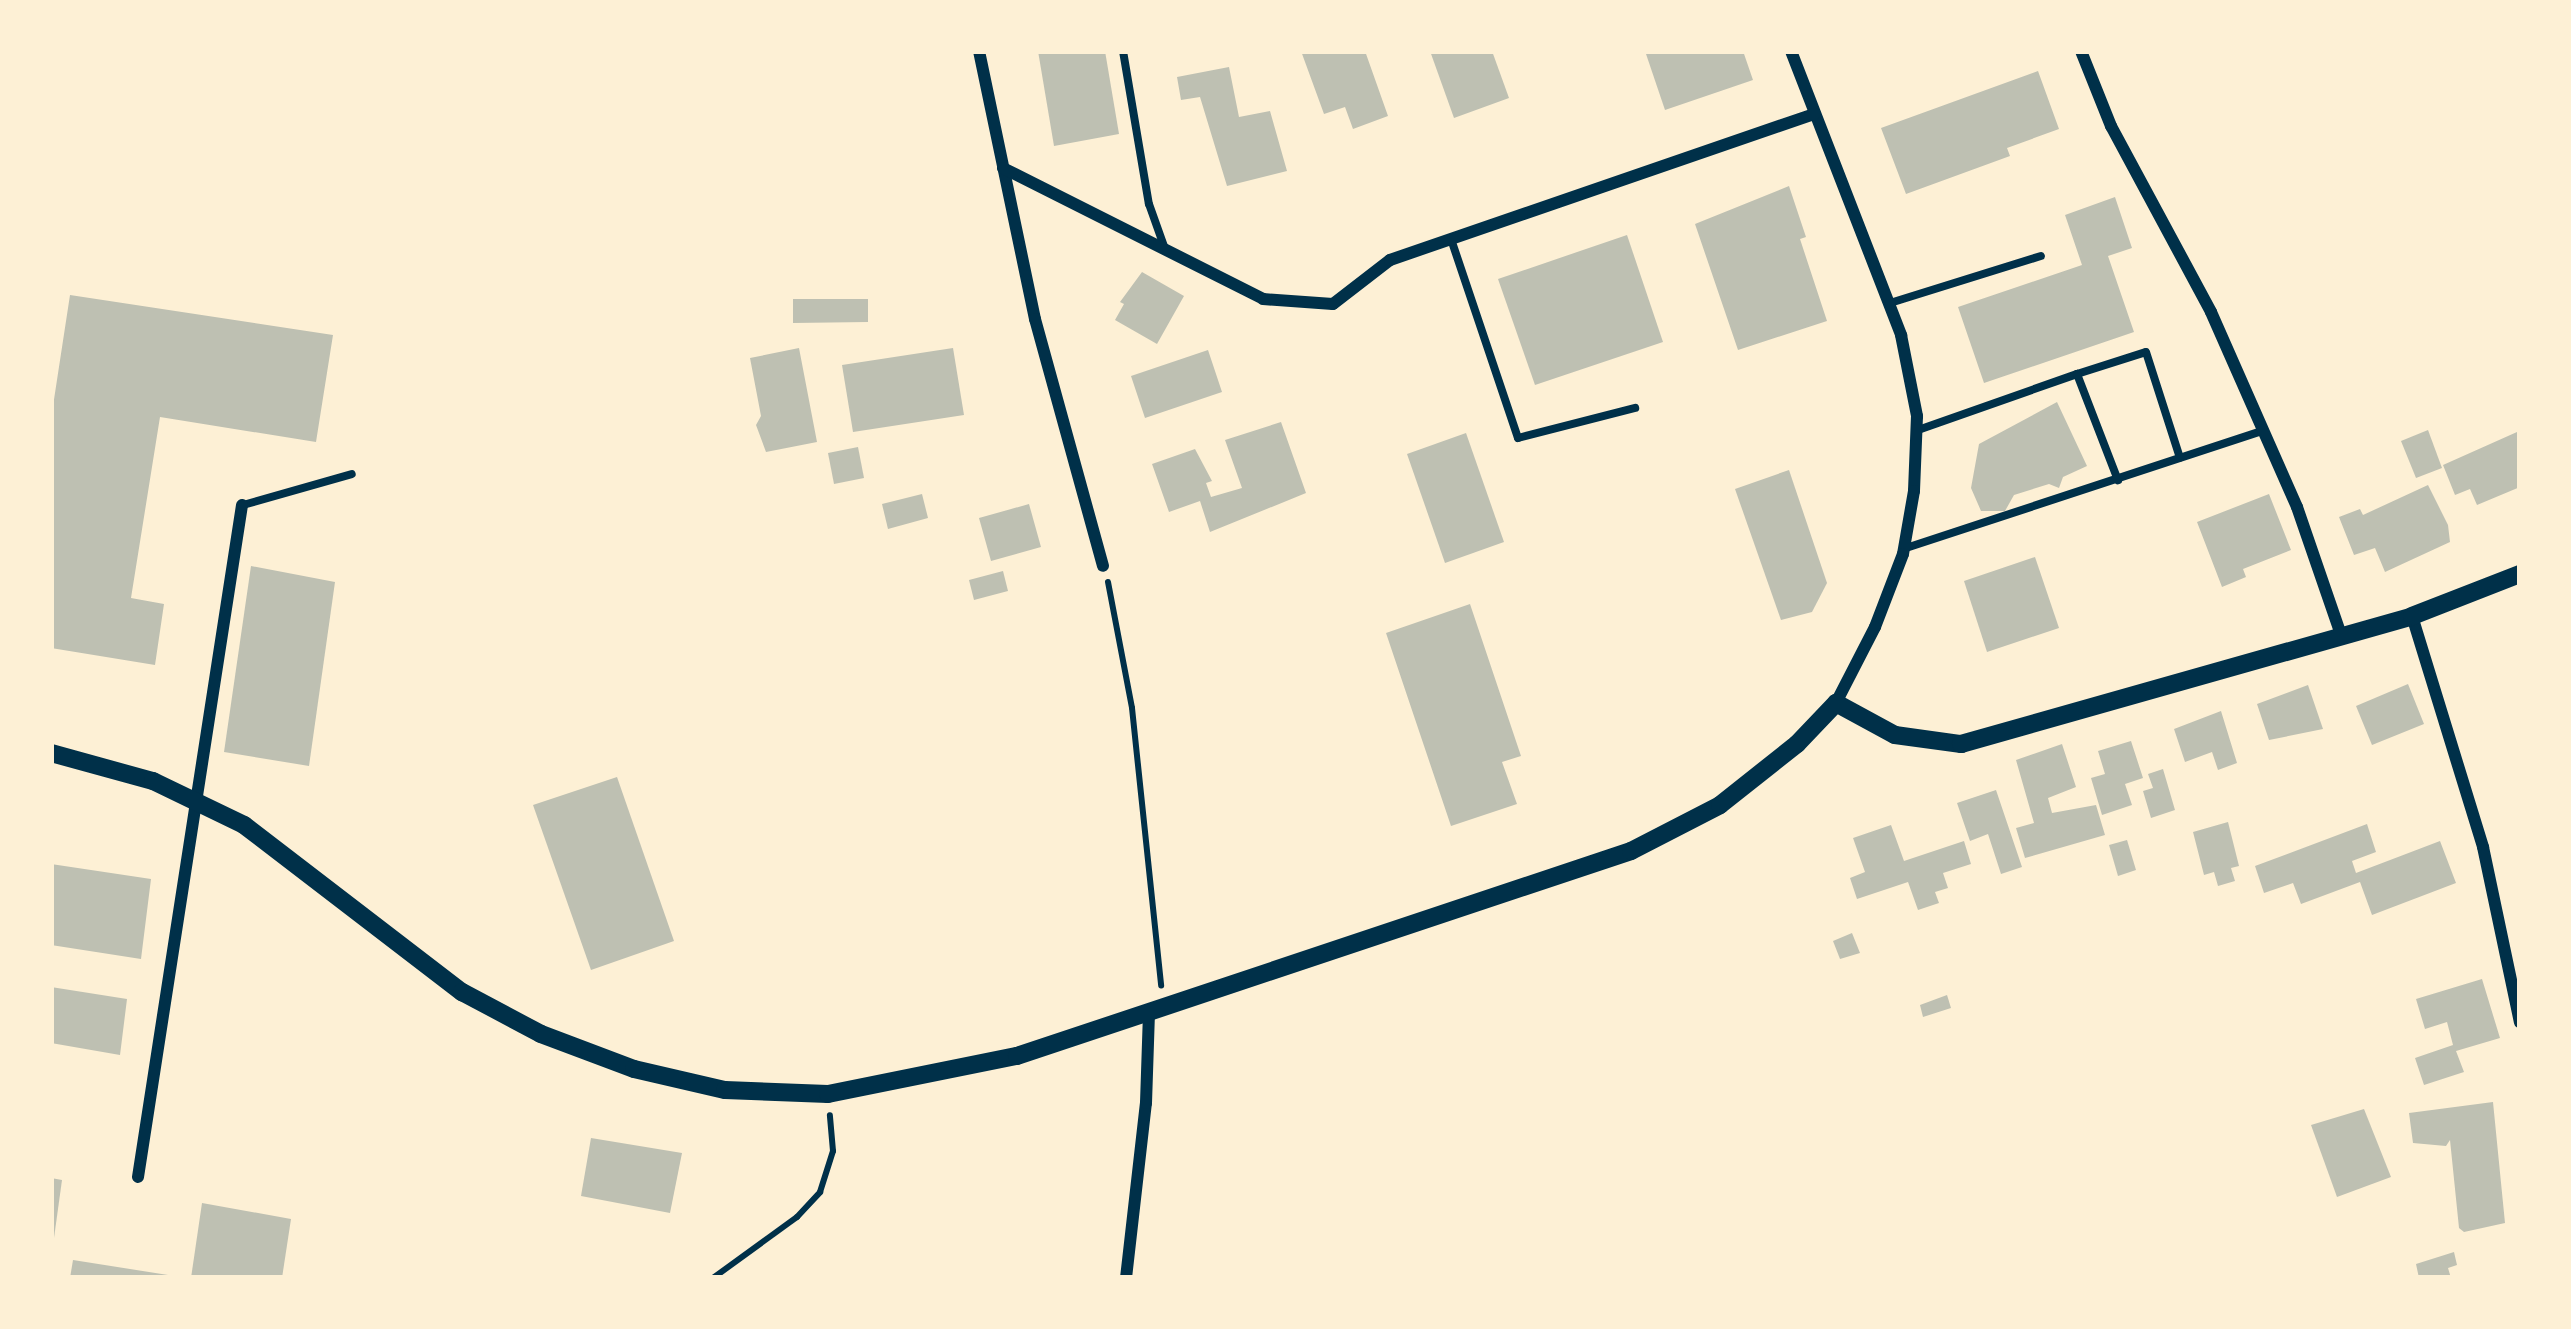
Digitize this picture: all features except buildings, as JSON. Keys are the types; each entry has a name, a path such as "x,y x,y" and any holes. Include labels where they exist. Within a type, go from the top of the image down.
{"street":[{"path":"979,51 1035,319 1103,566"},
{"path":"51,753 112,767 244,825 462,992 541,1034 634,1069 724,1090 828,1094 1017,1056 1631,851 1720,806 1797,744 1836,703 1875,627 1904,548 1916,431 1901,335 1791,51"},
{"path":"2080,51 2111,126 2211,312 2297,507 2341,634"},
{"path":"1003,168 1263,299 1333,304 1390,260 1815,114"},
{"path":"138,1177 242,505"},
{"path":"1836,703 1895,735 1930,744 1961,744 2412,616 2520,574"},
{"path":"2412,616 2483,848 2520,1022"},
{"path":"1126,1278 1157,1010"}],"lane":[{"path":"1123,51 1149,204 1166,250"},
{"path":"1451,239 1518,438 1635,408"},
{"path":"1888,304 2041,256"},
{"path":"1916,431 2146,352 2180,459"},
{"path":"2077,374 2118,480"},
{"path":"1904,548 2263,431"},
{"path":"242,505 352,474"}],"path":[{"path":"1103,566 1132,708 1157,1010"},
{"path":"713,1278 796,1217 820,1192 833,1151 828,1094"}]}
